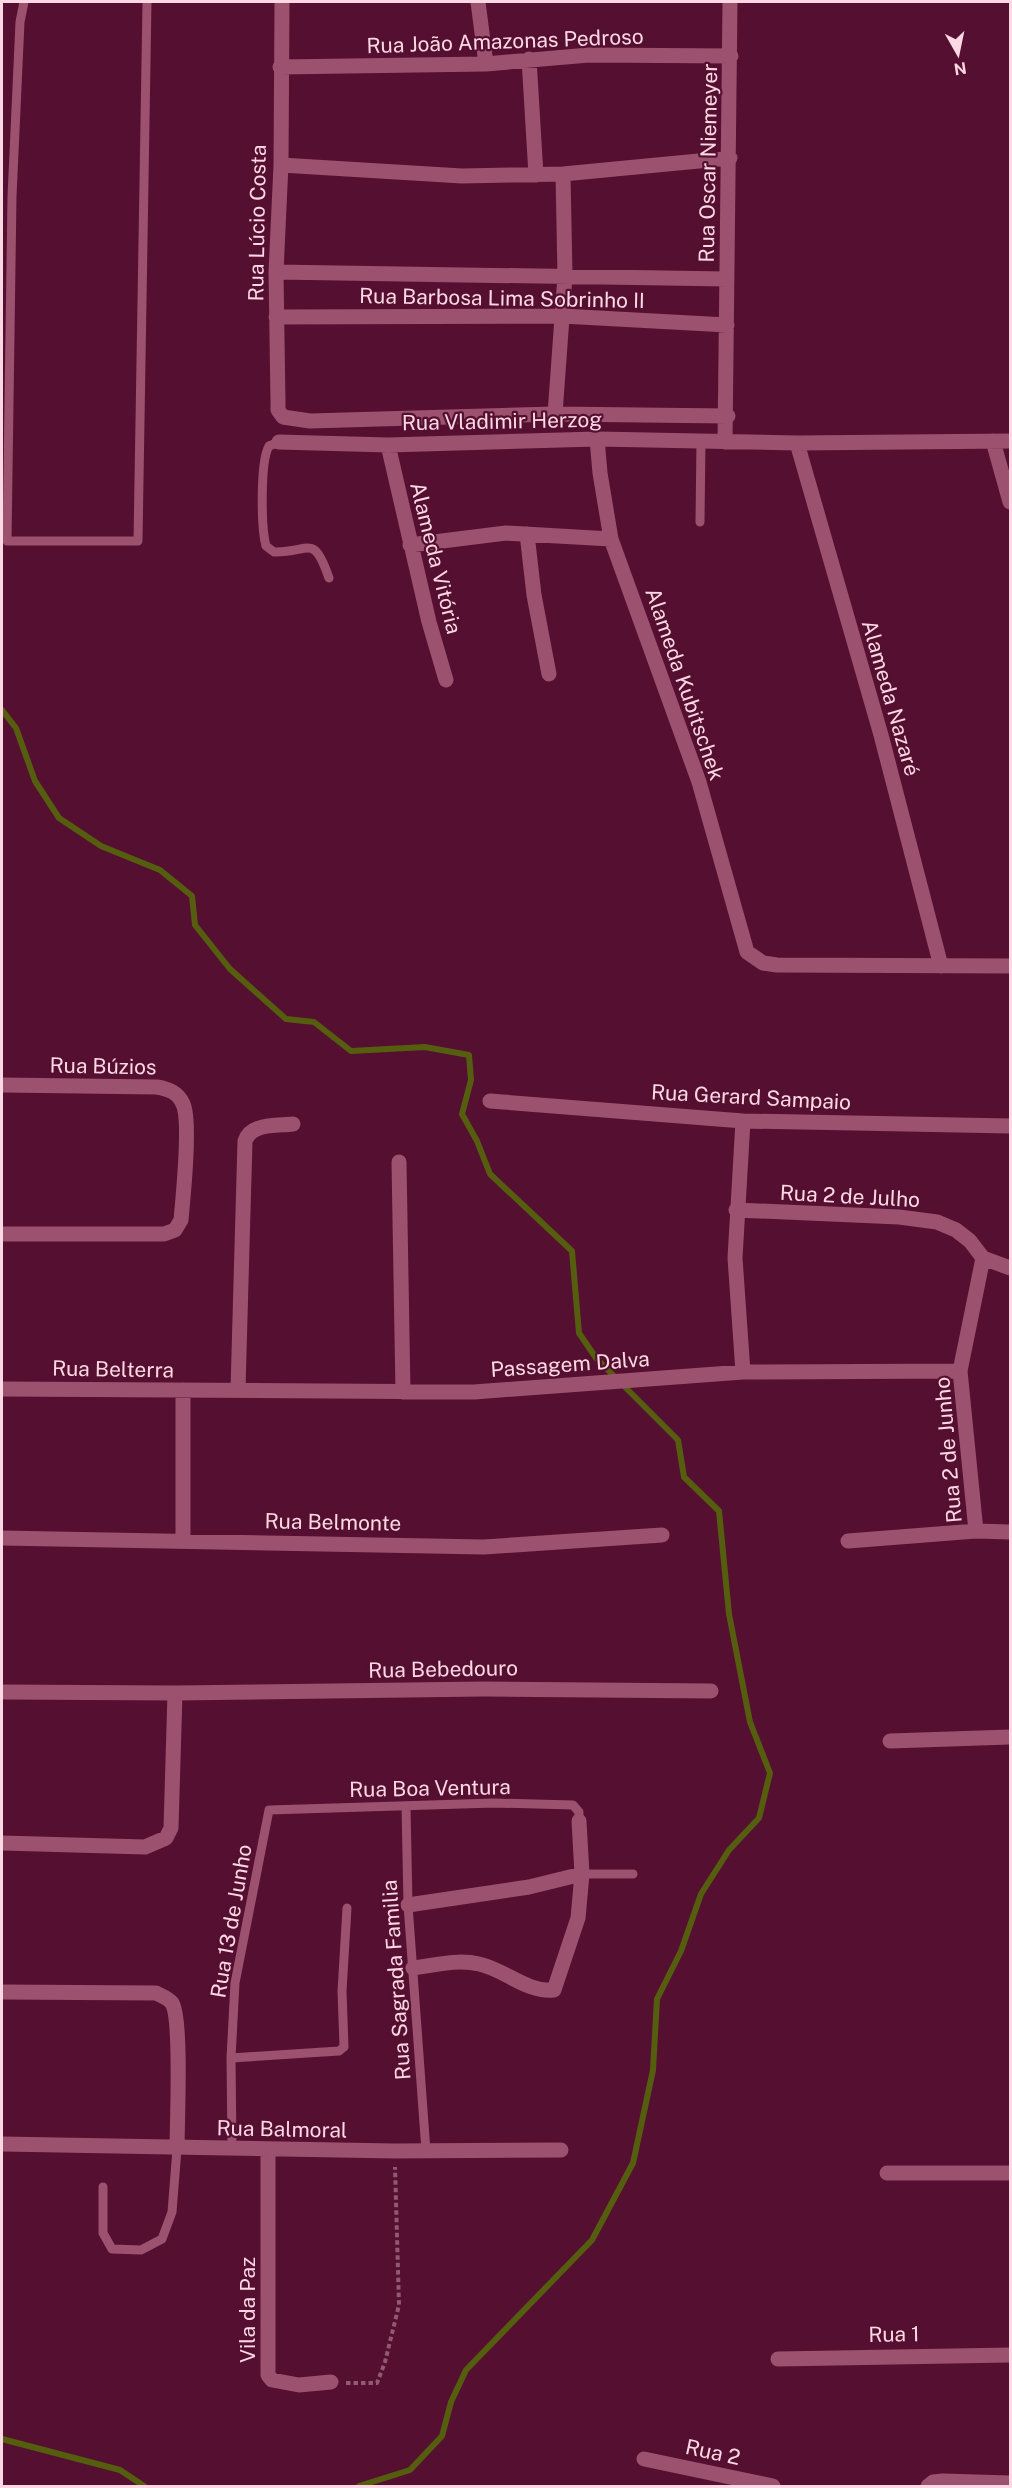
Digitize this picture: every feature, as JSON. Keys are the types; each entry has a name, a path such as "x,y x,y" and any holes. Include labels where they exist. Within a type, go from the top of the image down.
{"street":[{"name":"Rua Lúcio Costa","path":"282,2 281,165 276,317 278,410 283,417 310,421 555,414 728,416"},
{"path":"478,2 486,64"},
{"name":"Rua Oscar Niemeyer","path":"727,325 730,2"},
{"name":"Rua João Amazonas Pedroso","path":"280,67 486,64 589,55 731,56"},
{"path":"529,59 537,175"},
{"path":"281,165 462,176 537,175 730,158"},
{"path":"555,414 565,276 563,174"},
{"name":"Rua Barbosa Lima Sobrinho II","path":"276,272 727,279"},
{"name":"Rua Barbosa Lima Sobrinho II","path":"276,317 562,316 727,325"},
{"path":"725,442 728,416 727,325"},
{"name":"Rua Vladimir Herzog","path":"279,442 388,445 597,439 797,443 1011,441"},
{"name":"Alameda Kubitschek","path":"597,439 600,473 612,539 699,782 742,941 753,958 777,965 941,966"},
{"path":"993,441 1011,502"},
{"name":"Alameda Nazaré","path":"797,443 881,735 941,966"},
{"name":"Alameda Vitória","path":"388,445 446,680"},
{"path":"411,545 486,534 612,539"},
{"path":"527,534 534,595 549,674"},
{"path":"941,966 1011,966"},
{"name":"Rua Búzios","path":"2,1085 157,1087 169,1089 178,1095 185,1114 181,1220 171,1232 2,1234"},
{"name":"Rua Gerard Sampaio","path":"489,1101 743,1121 1011,1126"},
{"path":"743,1121 735,1258 743,1372"},
{"path":"238,1389 244,1141 247,1133 253,1129 292,1124"},
{"path":"399,1162 403,1392"},
{"name":"Rua 2 de Julho","path":"736,1210 899,1217 937,1222 956,1230 970,1241 983,1258"},
{"path":"983,1258 1011,1268"},
{"name":"Rua 2 de Junho","path":"976,1531 960,1371 983,1258"},
{"name":"Passagem Dalva","path":"183,1390 403,1392 524,1390 743,1372 960,1371"},
{"name":"Rua Belterra","path":"2,1389 183,1390 183,1540"},
{"path":"848,1541 976,1531 1011,1532"},
{"name":"Rua Belmonte","path":"2,1538 484,1547 663,1535"},
{"name":"Rua Bebedouro","path":"2,1692 175,1694 484,1689 711,1691"},
{"path":"2,1843 145,1846 166,1838 171,1828 175,1694"},
{"path":"890,1741 1011,1737"},
{"path":"413,1968 460,1962 481,1964 507,1977 554,1990 558,1986 578,1918 582,1874 579,1821"},
{"path":"408,1905 529,1887 582,1874"},
{"path":"2,1992 156,1993 173,2004 177,2029 177,2149"},
{"name":"Rua Balmoral","path":"2,2144 268,2150 561,2150"},
{"name":"Vila da Paz","path":"268,2150 268,2375 272,2380 299,2385 331,2382"},
{"path":"887,2173 1011,2173"},
{"name":"Rua 1","path":"778,2359 1011,2355"},
{"name":"Rua 2","path":"644,2459 773,2487"},
{"path":"928,2487 933,2482 943,2481 1011,2483"}],"lane":[{"path":"24,2 20,22 12,196 7,541 138,541 147,2"},
{"path":"700,522 701,441"},
{"path":"279,442 269,446 266,454 262,499 266,546 274,552 296,548 314,549 321,554 329,578"},
{"name":"Rua Boa Ventura","path":"269,1810 573,1804 579,1812 579,1821"},
{"name":"Rua Sagrada Familia","path":"406,1806 408,1905 426,2151"},
{"name":"Rua 13 de Junho","path":"232,2148 231,2058 235,1983 269,1810"},
{"path":"582,1874 633,1874"},
{"path":"231,2058 339,2051 344,2047 342,1990 347,1908"},
{"path":"103,2187 103,2233 112,2249 141,2250 162,2239 172,2212 177,2149"}],"path":[{"path":"331,2382 377,2383 385,2362 399,2305 395,2151"}],"waterway":[{"path":"2,710 16,728 35,781 59,818 101,846 160,870 192,896 195,925 230,969 286,1019 314,1022 351,1051 425,1047 469,1055 471,1080 462,1114 477,1141 490,1174 572,1251 579,1333 596,1358 678,1440 684,1477 719,1511 729,1614 750,1722 770,1773 759,1818 729,1850 701,1894 681,1951 657,1999 653,2070 633,2163 592,2240 466,2370 451,2402 442,2436 410,2470 359,2486"},
{"path":"2,2439 120,2470 144,2486"}]}
